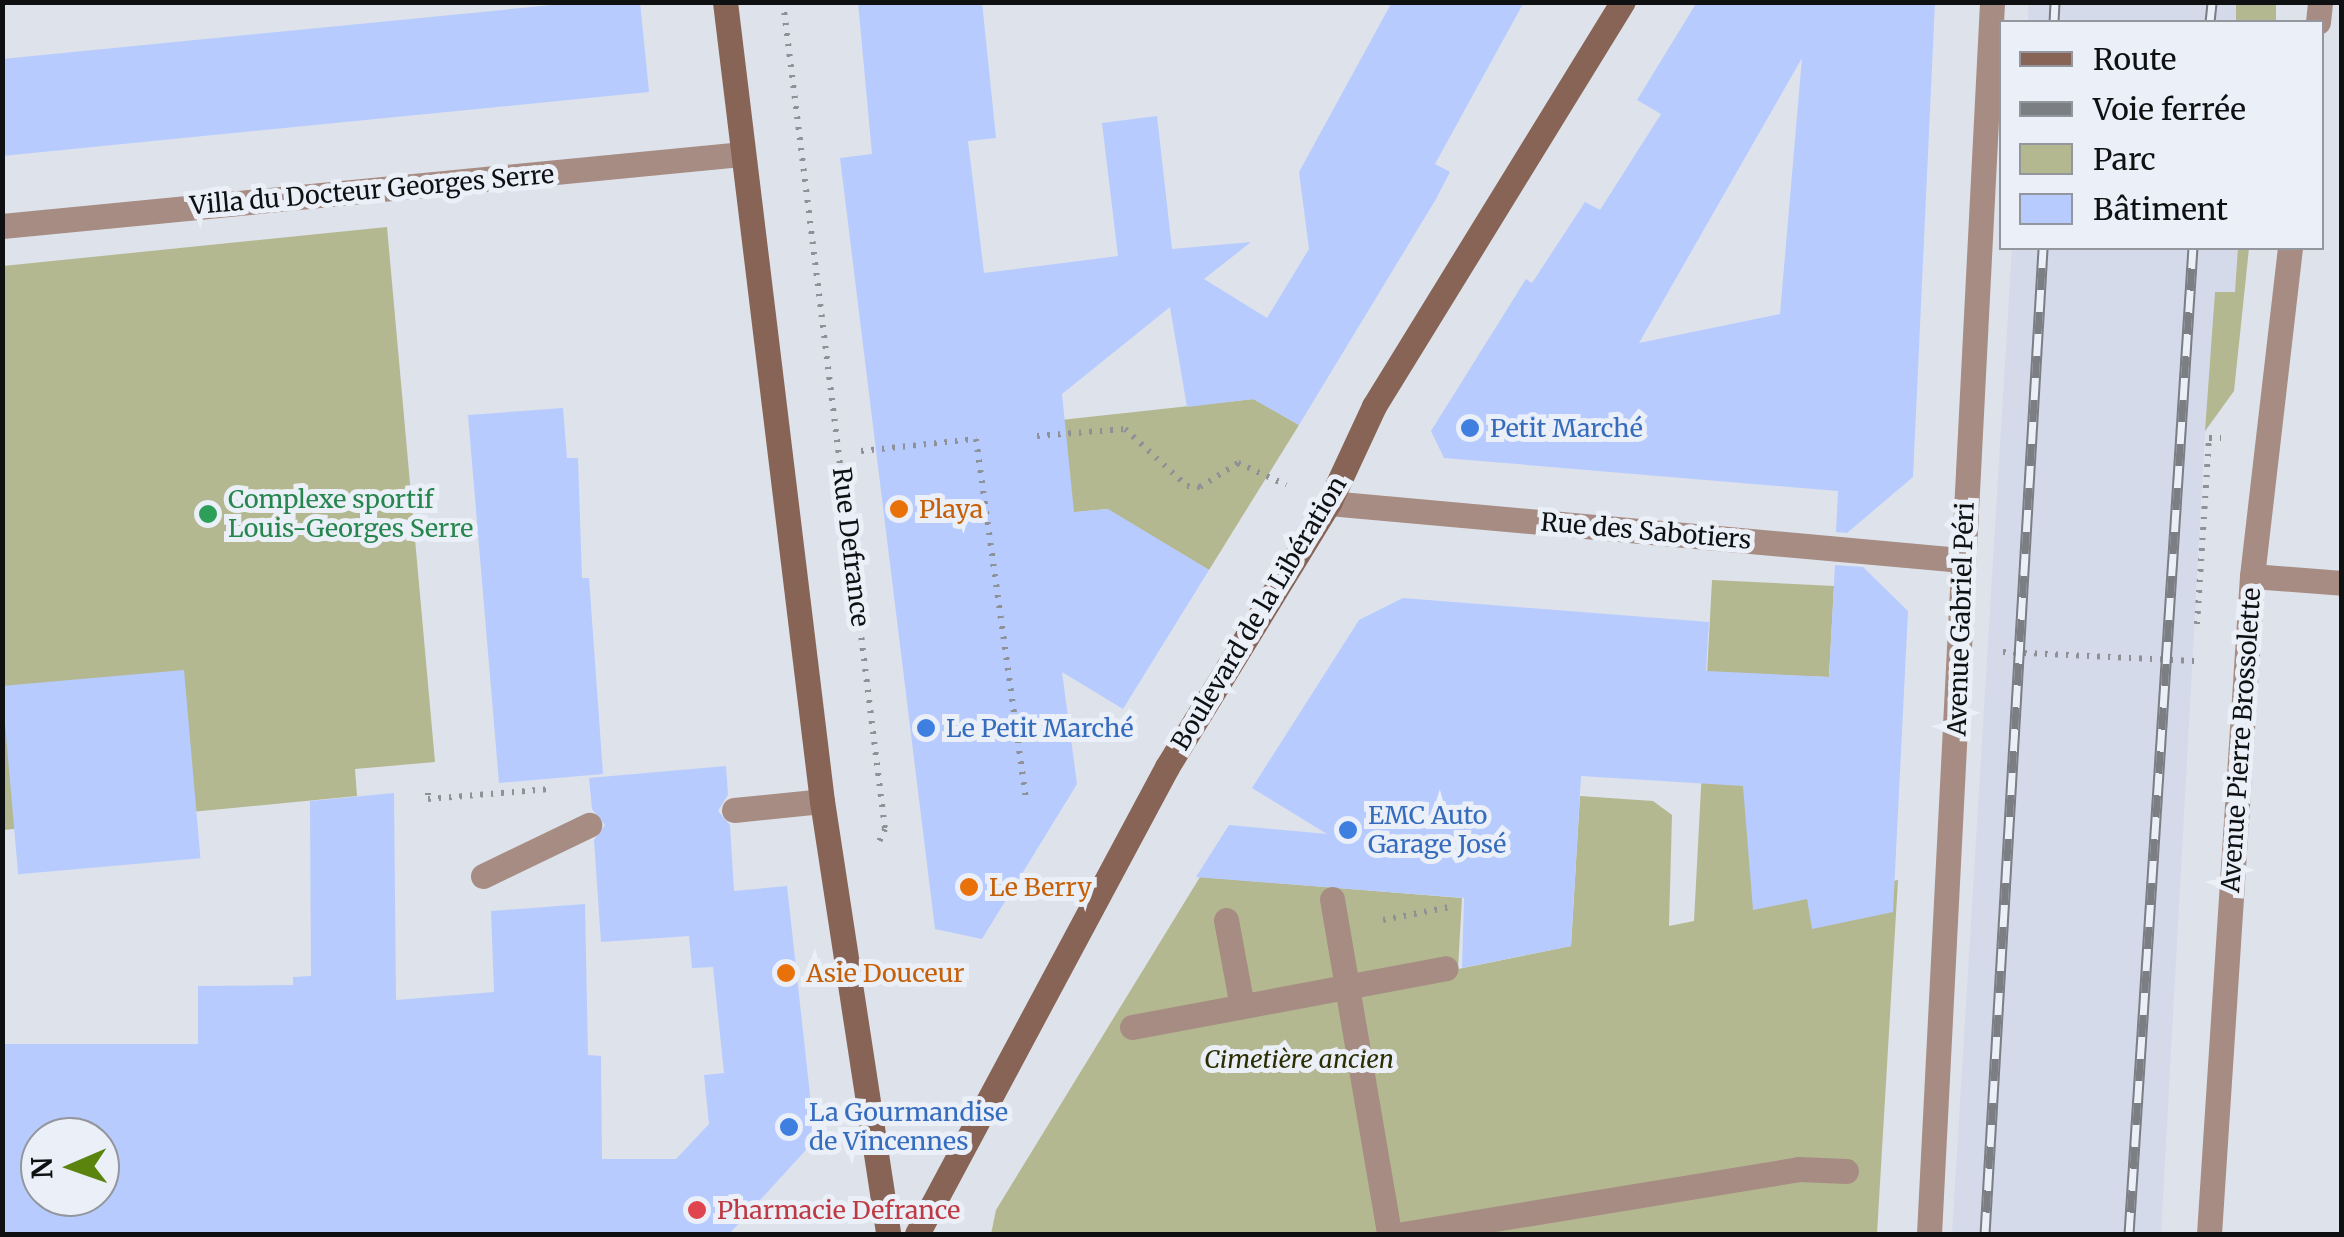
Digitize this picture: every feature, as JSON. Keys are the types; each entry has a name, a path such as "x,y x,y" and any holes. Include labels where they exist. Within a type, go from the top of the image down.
{"main road":[{"path":"725,2 822,801 888,1234"},
{"name":"Boulevard de la Libération","path":"917,1234 1167,768 1328,505 1374,406 1623,2"}],"street":[{"name":"Avenue Gabriel Péri","path":"1929,1234 1992,2"},
{"name":"Villa du Docteur Georges Serre","path":"2,226 741,154"},
{"name":"Avenue Pierre Brossolette","path":"2209,1234 2252,576 2290,250"},
{"name":"Rue des Sabotiers","path":"1328,505 1962,560"},
{"path":"2252,576 2342,583"},
{"path":"734,810 822,801"},
{"path":"482,876 589,826"},
{"path":"1332,899 1389,1234"},
{"path":"1226,920 1242,1006"},
{"path":"1132,1027 1446,968"},
{"path":"1403,1234 1799,1169 1846,1171"}],"path":[{"name":"Rue Defrance","path":"783,2 886,829 867,864"},
{"path":"1037,436 1125,428 1188,486 1200,487 1238,463 1328,505"},
{"path":"2197,628 2210,438 2227,438"},
{"path":"862,451 976,439 1026,798"},
{"path":"2000,652 2195,666 2196,647"},
{"path":"428,792 428,799 567,788"}],"shaded area":[{"path":"2028,3 2276,3 2276,20 2028,20"},
{"path":"2012,250 2249,250 2234,391 2205,432 2161,1234 1952,1234"}],"green space":[{"path":"2236,3 2276,3 2276,20 2236,20"},
{"name":"Complexe sportif Louis-Georges Serre","path":"387,227 435,762 355,769 357,796 3,830 3,266"},
{"path":"2238,250 2249,250 2234,391 2205,431 2215,292 2235,292"},
{"path":"1254,399 1299,425 1209,570 1107,509 1038,516 1024,424"},
{"name":"Cimetière ancien","path":"1712,580 1834,586 1829,677 1779,675 1754,909 1898,880 1877,1234 991,1234 996,1210 1200,877 1462,898 1458,969 1571,946 1580,796 1653,801 1672,815 1669,926 1694,921"}],"building":[{"path":"583,2 640,2 649,92 2,156 2,59"},
{"path":"858,2 982,2 996,138 968,141 984,273 1118,256 1102,123 1157,116 1172,249 1251,242 1204,279 1267,318 1309,249 1299,172 1392,2 1524,2 1435,164 1450,172 1436,199 1299,425 1253,399 1187,407 1170,307 1062,394 1074,512 1108,509 1209,570 1123,709 1062,672 1077,784 982,939 935,929 840,158 872,154"},
{"path":"1697,2 1935,2 1913,477 1847,533 1836,532 1838,491 1444,458 1431,431 1526,279 1532,283 1585,202 1600,210 1661,114 1637,100","holes":["1802,58 1780,314 1639,343"]},
{"path":"563,408 567,458 578,458 582,578 589,578 603,774 499,783 468,415"},
{"path":"1835,565 1863,567 1908,611 1893,912 1812,929 1807,899 1753,910 1743,786 1581,776 1571,946 1462,968 1464,898 1196,877 1229,825 1327,834 1252,788 1359,620 1403,598 1709,622 1706,671 1829,677"},
{"path":"184,670 200,858 18,874 2,686"},
{"path":"726,766 728,795 718,811 730,825 734,891 787,886 815,1140 729,1234 2,1234 2,1044 198,1044 198,986 293,985 293,977 311,976 310,801 394,793 396,1000 494,992 491,911 585,904 588,1055 601,1056 602,1159 676,1159 709,1124 704,1075 724,1073 713,967 692,968 689,936 601,942 594,840 605,825 592,809 589,778"}],"railway":[{"path":"2054,20 2055,2"},
{"path":"2210,20 2212,2"},
{"path":"1985,1234 2043,250"},
{"path":"2129,1234 2193,250"}],"place":[{"name":"Petit Marché","path":"1470,428"},
{"name":"Playa","path":"899,509"},
{"name":"Complexe sportif Louis-Georges Serre","path":"208,514"},
{"name":"Le Petit Marché","path":"926,728"},
{"name":"EMC Auto Garage José","path":"1348,830"},
{"name":"Le Berry","path":"969,887"},
{"name":"Asie Douceur","path":"786,973"},
{"name":"La Gourmandise de Vincennes","path":"789,1127"},
{"name":"Pharmacie Defrance","path":"697,1210"}]}
